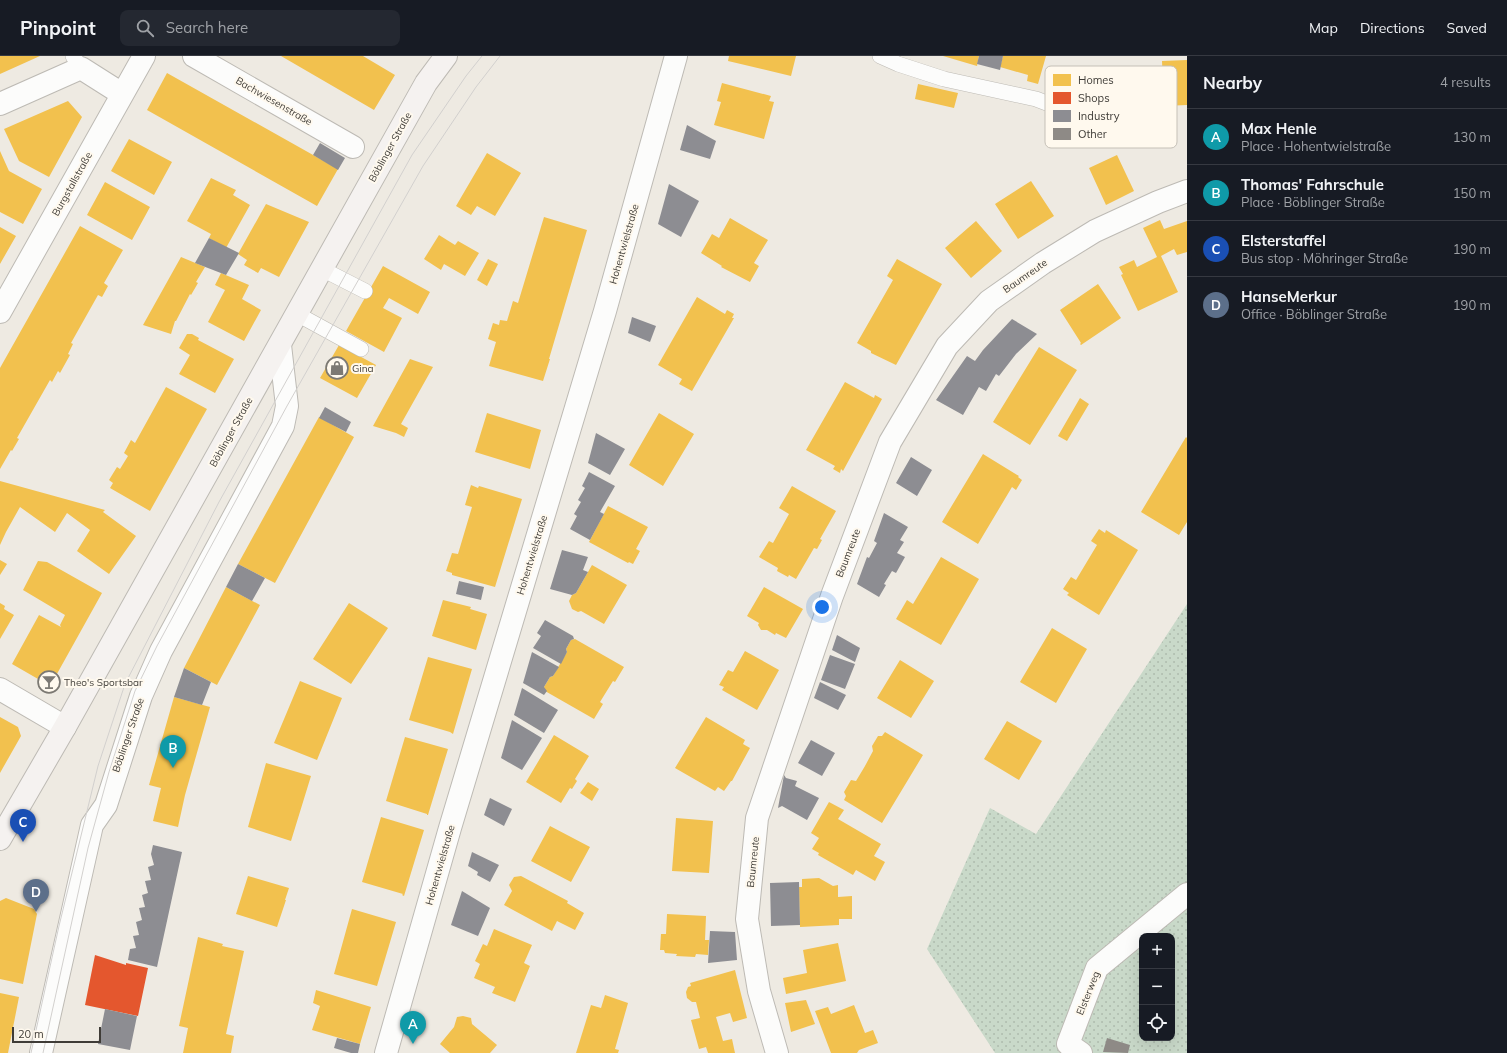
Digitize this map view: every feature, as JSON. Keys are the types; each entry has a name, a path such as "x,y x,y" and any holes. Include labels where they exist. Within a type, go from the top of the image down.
{"street":[{"name":"Burgstallstraße","path":"0,312 144,56"},
{"name":"Bachwiesenstraße","path":"194,56 353,147"},
{"name":"Böblinger Straße","path":"0,839 65,727 426,83 446,56"},
{"name":"Hohentwielstraße","path":"386,1053 416,952 450,828 605,311 676,56"},
{"path":"0,104 79,60 122,94"},
{"name":"Baumreute","path":"777,1053 759,991 747,920 757,818 832,596 890,442 947,346 989,301 1043,263 1095,232 1158,202 1187,191"},
{"name":"Böblinger Straße","path":"41,1053 92,825 106,805 141,696 161,651 283,426 287,406 280,345"},
{"path":"0,689 65,727"},
{"name":"Elsterweg","path":"1081,1053 1068,1044 1097,968 1187,894"}],"lane":[{"path":"880,56 898,64 944,79 1036,99 1045,102"},
{"path":"322,269 365,291"},
{"path":"297,314 361,349"}],"green space":[{"path":"1187,604 1187,1053 995,1053 927,949 990,808 1036,834"}],"building: Homes":[{"path":"0,56 40,56 0,74"},
{"path":"281,56 363,56 395,75 374,110"},
{"path":"729,56 796,56 791,76 728,61"},
{"path":"943,56 979,56 977,66"},
{"path":"1003,56 1046,56 1038,84 1027,81 1028,75 1000,67"},
{"path":"1187,60 1187,105 1177,105 1177,66 1162,66 1162,61"},
{"path":"167,73 338,169 317,206 147,110"},
{"path":"722,83 771,96 769,101 774,102 764,139 714,125 721,102 717,101"},
{"path":"918,84 958,93 954,108 915,99"},
{"path":"68,101 82,117 49,177 19,161 4,129"},
{"path":"129,139 172,162 154,195 111,171"},
{"path":"0,151 9,171 42,189 23,224 0,212"},
{"path":"487,153 521,173 495,216 477,206 471,215 456,206"},
{"path":"1117,155 1134,191 1106,205 1089,168"},
{"path":"211,178 236,190 233,195 250,205 226,248 209,238 211,234 187,221"},
{"path":"1031,181 1054,216 1018,239 995,204"},
{"path":"105,182 150,207 132,240 87,215"},
{"path":"266,204 309,222 279,277 261,268 258,273 244,265 247,260 238,254"},
{"path":"544,217 587,230 543,381 489,366 496,342 488,339 493,323 499,325 500,320 507,321 513,301 518,303"},
{"path":"730,218 768,240 754,263 759,266 750,282 721,267 722,266 701,253 712,234 719,238"},
{"path":"1160,220 1164,229 1187,221 1187,252 1177,255 1174,249 1161,256 1178,292 1138,311 1121,275 1123,274 1119,267 1134,260 1137,267 1157,257 1143,228"},
{"path":"976,221 1002,251 971,278 945,248"},
{"path":"80,226 123,250 104,283 108,286 102,297 98,295 71,343 73,344 68,354 70,355 60,373 58,371 52,382 50,380 17,438 19,439 0,469 0,368"},
{"path":"0,227 16,236 0,264"},
{"path":"439,235 455,245 458,241 479,253 465,276 444,264 441,270 424,259"},
{"path":"181,257 205,267 196,282 198,283 175,321 171,334 143,325"},
{"path":"488,259 498,264 487,286 477,280"},
{"path":"897,259 942,284 896,365 871,353 871,351 857,343 893,280 887,276"},
{"path":"383,266 430,292 418,314 389,298 383,308 402,318 384,352 346,331"},
{"path":"221,273 249,285 242,299 261,310 244,341 208,322 225,290 215,285"},
{"path":"1098,284 1121,318 1081,345 1060,310"},
{"path":"697,297 725,314 727,310 734,314 732,318 734,318 692,391 679,384 682,379 658,365"},
{"path":"187,334 192,334 199,338 198,340 234,359 215,393 179,374 190,355 179,348"},
{"path":"339,345 376,365 357,398 320,378"},
{"path":"1039,347 1077,370 1030,445 993,422"},
{"path":"410,359 433,367 401,424 408,428 404,437 373,426"},
{"path":"845,382 874,398 875,395 882,399 843,471 841,469 840,473 833,469 835,466 806,450"},
{"path":"166,387 207,409 150,511 110,488 113,483 109,480 117,467 120,469 128,456 124,453 131,440 135,443"},
{"path":"1080,398 1089,404 1067,441 1058,436"},
{"path":"487,413 541,430 530,469 475,452"},
{"path":"659,413 694,434 663,486 629,465"},
{"path":"319,417 354,437 275,583 238,564"},
{"path":"1186,437 1187,522 1179,535 1141,512"},
{"path":"983,454 1019,476 1018,477 1022,480 1016,490 1012,487 978,544 942,522"},
{"path":"0,481 105,510 103,512 136,536 109,574 77,551 90,530 67,513 55,532 20,507 0,545"},
{"path":"471,485 522,499 495,587 452,575 452,573 446,571 452,553 458,554 472,507 465,505"},
{"path":"792,486 836,511 820,539 822,540 817,549 814,548 796,579 789,575 788,577 777,571 778,568 759,557 769,541 773,543 789,514 779,508"},
{"path":"608,506 648,527 636,549 640,551 633,564 628,563 589,542"},
{"path":"1099,529 1105,533 1106,530 1138,550 1099,615 1067,595 1069,593 1063,589 1071,577 1076,580 1097,545 1091,541"},
{"path":"941,557 979,579 941,645 896,619 907,600 913,604"},
{"path":"0,560 7,564 0,575"},
{"path":"38,561 47,562 102,593 53,681 45,683 12,664 39,615 61,627 60,625 65,615 23,590"},
{"path":"592,565 627,585 604,624 581,611 578,612 572,609 569,601 572,595 576,593"},
{"path":"226,587 260,605 217,685 184,668"},
{"path":"764,587 803,609 786,638 776,633 775,635 767,630 761,630 758,625 759,623 747,616"},
{"path":"443,600 471,607 470,609 487,614 476,650 432,636"},
{"path":"0,603 5,606 4,609 14,615 0,639"},
{"path":"349,603 388,628 351,684 313,659"},
{"path":"1052,628 1087,649 1056,703 1020,682"},
{"path":"575,639 624,667 600,702 603,704 594,719 545,691 544,687 550,677 553,676 567,652 566,649 571,640"},
{"path":"745,651 779,670 757,710 722,690 724,687 719,685 728,670 733,672"},
{"path":"428,657 472,669 453,734 409,720"},
{"path":"900,660 934,681 911,718 877,698"},
{"path":"300,681 342,698 317,760 274,743"},
{"path":"174,697 210,707 185,795 178,827 153,821 161,788 149,785"},
{"path":"0,717 18,727 21,736 0,773"},
{"path":"706,717 745,740 743,744 750,748 732,781 724,791 718,787 715,791 675,768"},
{"path":"1007,721 1042,741 1019,780 984,759"},
{"path":"885,732 923,755 882,823 844,800 846,796 844,792 851,780 856,781 873,751 872,746 878,736 882,736"},
{"path":"554,735 589,756 575,779 577,781 572,789 570,788 561,803 526,782"},
{"path":"405,737 448,749 428,815 386,801"},
{"path":"266,763 311,776 291,841 248,827"},
{"path":"588,782 599,789 592,801 580,793"},
{"path":"829,802 844,810 838,819 881,844 874,856 885,862 875,881 856,870 853,875 818,855 819,853 812,849 819,838 811,833"},
{"path":"381,817 424,830 404,896 402,895 403,894 362,882"},
{"path":"676,818 713,821 709,873 672,871"},
{"path":"550,826 590,847 571,882 531,861"},
{"path":"248,876 289,888 277,927 236,914"},
{"path":"521,876 568,901 567,903 584,913 575,930 557,921 552,931 504,905 512,891 509,885 514,877"},
{"path":"819,878 833,886 838,885 838,897 852,896 852,919 839,919 839,925 800,927 799,887 802,887 802,879"},
{"path":"6,898 34,909 37,914 23,984 0,979 0,901"},
{"path":"352,909 396,922 377,986 334,974"},
{"path":"667,914 706,916 705,940 709,940 708,955 696,954 695,957 676,956 677,954 665,953 664,950 660,950 661,934 666,934"},
{"path":"494,929 532,945 524,963 530,966 515,1002 492,993 495,987 474,978 480,964 475,961 483,944 487,946"},
{"path":"198,937 223,944 222,946 244,951 226,1034 234,1036 231,1053 183,1053 188,1028 179,1026"},
{"path":"838,943 846,981 786,994 783,978 807,973 803,950"},
{"path":"735,970 747,1018 733,1022 730,1013 716,1017 723,1041 732,1039 735,1053 708,1053 706,1047 699,1049 691,1020 700,1018 696,1002 692,1002 687,998 686,992 688,987 691,986 690,983"},
{"path":"316,990 371,1007 360,1044 312,1030 320,1006 313,1003"},
{"path":"0,993 19,997 8,1053 0,1053"},
{"path":"605,995 628,1003 615,1049 619,1050 618,1053 576,1053 591,1005 601,1008"},
{"path":"806,1000 815,1024 791,1032 785,1003"},
{"path":"854,1005 865,1033 873,1030 878,1043 859,1050 857,1053 831,1053 815,1011 828,1007 831,1014"},
{"path":"463,1016 471,1018 472,1024 497,1045 490,1053 450,1053 440,1044 454,1027 457,1017"}],"building: Shops":[{"path":"95,955 126,965 126,963 148,968 138,1016 85,1005"}],"building: Industry":[{"path":"979,56 1003,56 1000,70 977,64"},
{"path":"687,125 716,141 710,159 680,150"},
{"path":"320,143 345,158 338,170 313,155"},
{"path":"669,184 699,201 681,237 658,224"},
{"path":"209,238 239,253 226,275 195,263"},
{"path":"632,317 656,326 650,342 628,333"},
{"path":"1012,319 1037,334 1016,354 999,376 996,374 986,391 979,387 963,415 936,400 967,356 975,361 983,350"},
{"path":"325,407 351,422 346,432 319,418"},
{"path":"596,433 625,449 610,475 588,463"},
{"path":"911,457 932,470 917,496 896,483"},
{"path":"589,472 615,486 600,512 604,514 590,540 570,529 577,516 574,514 581,502 578,500 585,488 582,486"},
{"path":"884,513 908,527 900,540 904,542 897,553 905,557 896,573 892,571 884,584 886,585 879,597 857,584 867,557 869,558 877,543 874,541"},
{"path":"562,550 588,557 583,570 588,572 576,593 572,595 550,589"},
{"path":"238,564 265,578 252,601 226,587"},
{"path":"459,581 484,587 481,600 456,594"},
{"path":"545,620 573,636 574,639 571,640 566,649 567,652 561,664 533,648 541,636 537,633"},
{"path":"837,635 860,648 855,662 832,650"},
{"path":"532,652 559,667 544,687 547,691 544,695 523,683"},
{"path":"830,655 855,664 845,689 821,680"},
{"path":"184,668 211,682 202,705 174,697"},
{"path":"820,682 846,695 838,710 814,698"},
{"path":"522,688 558,710 544,733 514,715"},
{"path":"512,720 542,738 522,770 501,758"},
{"path":"811,740 835,753 822,776 798,763"},
{"path":"784,775 786,778 797,781 795,786 819,798 807,820 782,806 778,808"},
{"path":"490,798 512,809 504,826 484,815"},
{"path":"153,845 182,852 157,967 128,960 130,949 136,948 133,936 139,935 136,922 142,920 139,908 145,907 142,895 148,893 145,881 151,880 148,867 154,865 151,854"},
{"path":"472,852 499,865 490,882 477,875 478,872 468,866"},
{"path":"799,882 800,925 771,926 770,883"},
{"path":"462,891 490,908 478,936 451,925"},
{"path":"710,931 735,932 737,960 708,963"},
{"path":"105,1009 137,1016 130,1050 98,1044"},
{"path":"337,1038 360,1044 358,1053 351,1053 334,1048"}],"building: Other":[{"path":"1107,1038 1130,1045 1128,1053 1103,1052"}],"tram line":[{"path":"31,1053 59,926 98,766 125,684 219,502 412,155 466,76 482,56"},
{"path":"43,1053 88,848 109,772 135,691 157,646 287,406 423,166 476,87 500,56"}],"place":[{"name":"Gina","path":"337,368"},
{"name":"Theo's Sportsbar","path":"49,682"},
{"name":"Thomas' Fahrschule","path":"173,768"},
{"name":"Elsterstaffel","path":"23,842"},
{"name":"HanseMerkur","path":"36,912"},
{"name":"Max Henle","path":"413,1044"}]}
